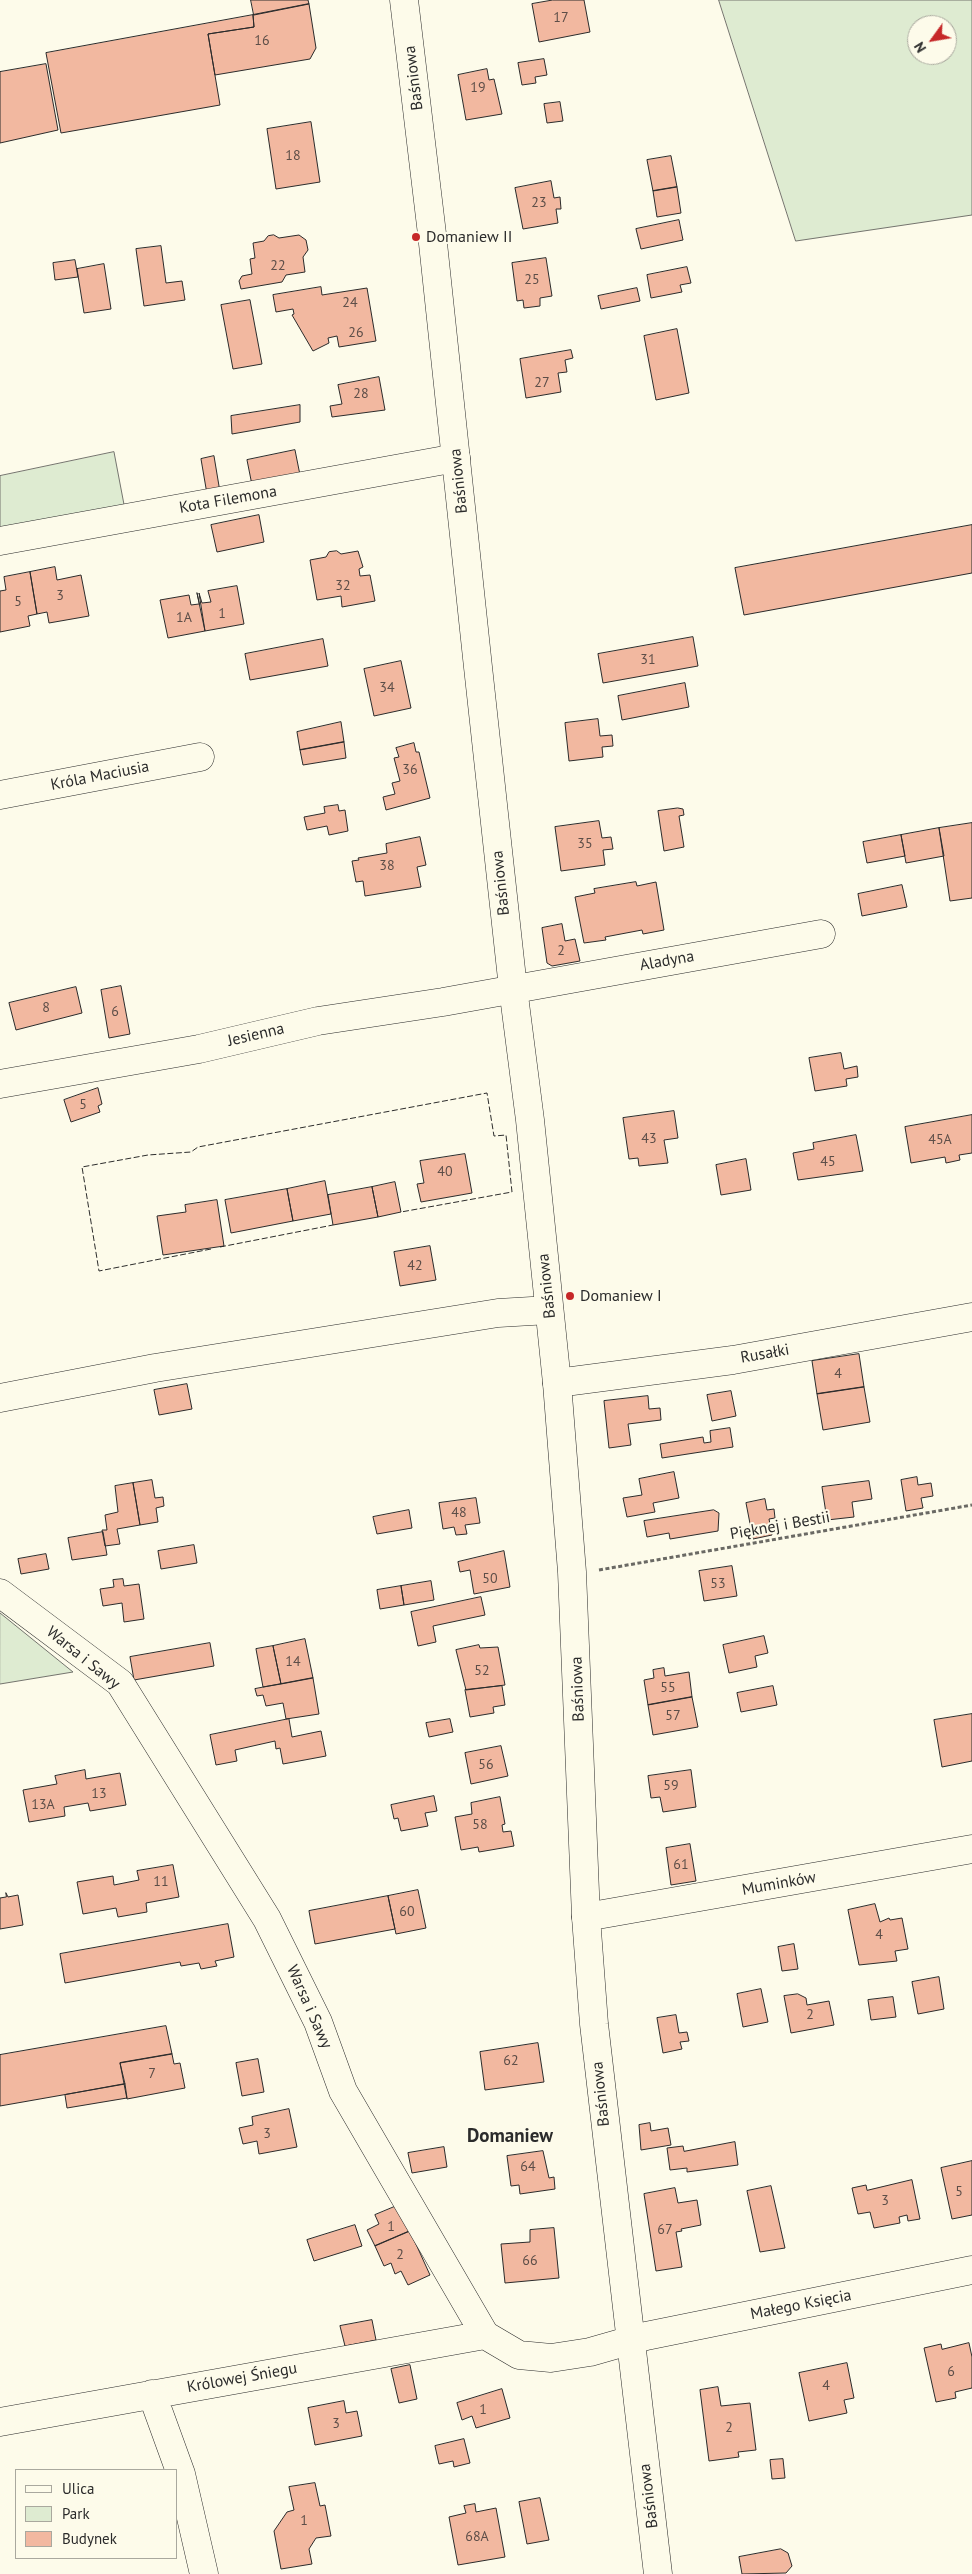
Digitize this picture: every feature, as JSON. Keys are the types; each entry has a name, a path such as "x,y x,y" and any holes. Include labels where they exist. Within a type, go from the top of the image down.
{"street":[{"name":"Baśniowa","path":"404,0 558,1383 575,1628 586,1917 599,2073 658,2574"},
{"name":"Kota Filemona","path":"0,541 456,458"},
{"name":"Króla Maciusia","path":"0,795 200,757"},
{"name":"Aladyna","path":"513,988 821,934"},
{"name":"Jesienna","path":"0,1084 199,1049 318,1021 443,1002 513,988"},
{"path":"0,1398 155,1368 498,1313 549,1310"},
{"name":"Rusałki","path":"558,1383 733,1360 972,1317"},
{"name":"Warsa i Sawy","path":"0,1593 120,1683 268,1920 318,2022 343,2091 444,2261 485,2335"},
{"name":"Muminków","path":"586,1917 972,1849"},
{"name":"Małego Księcia","path":"630,2341 972,2270"},
{"path":"485,2335 519,2355 551,2358 590,2352 630,2341"},
{"name":"Królowej Śniegu","path":"0,2422 485,2335"},
{"path":"152,2394 181,2474 204,2574"}],"path":[{"name":"Pięknej i Bestii","path":"593,1571 972,1505"}],"green space":[{"path":"719,0 972,0 972,215 796,241"},
{"path":"114,452 126,515 0,542 0,476"},
{"path":"0,1613 73,1672 0,1684"}],"building":[{"path":"251,0 308,0 309,4 254,15"},
{"path":"553,0 584,0 590,32 539,42 532,4"},
{"path":"309,4 316,48 310,59 215,75 208,34 254,27 253,15"},
{"path":"253,15 254,27 208,34 220,105 61,133 46,53"},
{"path":"544,59 547,75 535,77 536,83 522,85 518,63"},
{"path":"46,64 58,130 0,143 0,72"},
{"path":"487,69 489,80 494,79 502,114 466,120 458,75"},
{"path":"560,102 563,121 547,123 544,104"},
{"path":"311,122 320,182 276,189 267,129"},
{"path":"671,156 677,187 653,191 647,160"},
{"path":"551,181 554,198 560,197 561,209 556,209 558,223 523,229 515,188"},
{"path":"677,187 681,213 657,217 653,191"},
{"path":"679,220 683,240 641,249 636,229"},
{"path":"274,235 279,238 299,235 306,240 308,250 303,257 305,272 286,275 282,282 241,289 239,281 242,276 252,274 250,259 255,258 253,243 264,241 268,236"},
{"path":"161,246 166,283 182,281 185,300 144,306 136,249"},
{"path":"546,258 552,296 540,298 540,306 524,308 523,300 517,301 512,263"},
{"path":"75,260 78,277 55,280 53,263"},
{"path":"104,264 111,309 84,313 77,269"},
{"path":"687,267 691,283 680,285 682,292 651,298 647,275"},
{"path":"321,287 322,295 367,288 376,341 339,347 337,336 328,338 329,343 313,351 292,315 294,314 293,309 276,312 273,295"},
{"path":"637,288 640,301 601,309 598,296"},
{"path":"250,300 262,364 233,369 221,305"},
{"path":"677,329 689,393 656,400 644,336"},
{"path":"571,350 573,358 565,360 567,372 558,373 561,392 526,398 520,359"},
{"path":"379,377 385,410 332,417 330,406 342,404 338,385"},
{"path":"300,405 300,422 232,434 231,416"},
{"path":"295,450 300,475 252,485 247,460"},
{"path":"214,456 220,492 207,494 201,459"},
{"path":"259,515 264,542 217,552 211,525"},
{"path":"972,525 972,573 744,615 735,568"},
{"path":"337,551 341,554 358,551 363,567 359,569 360,576 370,575 375,601 342,607 341,596 317,600 310,560 326,557 329,552"},
{"path":"55,567 57,580 81,575 89,616 49,623 47,612 37,614 30,572"},
{"path":"30,572 37,614 28,616 30,626 0,632 0,591 6,590 4,577"},
{"path":"237,586 244,624 205,631 199,593 202,603 211,602 208,591"},
{"path":"197,593 205,631 168,638 160,600 189,595 191,605 199,604"},
{"path":"693,637 698,666 603,683 598,654"},
{"path":"323,639 328,666 250,680 245,654"},
{"path":"401,661 411,708 374,716 364,669"},
{"path":"685,683 689,707 622,720 618,696"},
{"path":"598,719 600,736 612,735 613,746 602,747 603,757 569,761 565,723"},
{"path":"341,722 344,742 300,750 297,732"},
{"path":"344,742 346,758 303,765 300,750"},
{"path":"414,743 416,752 419,752 430,798 386,810 383,797 395,794 392,783 400,781 394,758 399,757 396,748"},
{"path":"338,805 339,811 345,810 348,831 329,835 327,826 307,830 304,817 325,813 324,807"},
{"path":"683,809 684,815 679,816 684,847 664,851 658,811"},
{"path":"599,821 602,838 611,837 613,849 603,850 605,865 561,871 555,827"},
{"path":"972,823 972,898 950,901 939,828"},
{"path":"939,828 944,856 906,863 901,835"},
{"path":"901,835 905,856 867,863 863,842"},
{"path":"420,837 426,865 417,867 421,887 365,896 363,881 356,882 352,861 359,860 358,858 387,853 386,844"},
{"path":"636,882 637,886 656,882 664,930 643,934 642,930 605,937 606,940 584,943 575,897 595,893 594,889"},
{"path":"902,885 907,907 862,916 858,894"},
{"path":"562,924 565,941 575,939 580,961 552,966 547,963 542,928"},
{"path":"121,986 130,1034 109,1038 101,990"},
{"path":"76,987 82,1013 16,1030 9,1003"},
{"path":"841,1053 844,1069 857,1066 858,1077 846,1079 847,1086 815,1091 809,1058"},
{"path":"98,1088 102,1104 98,1106 100,1112 71,1122 64,1100"},
{"path":"674,1111 678,1138 664,1140 668,1163 639,1166 638,1158 629,1159 623,1118"},
{"path":"972,1115 972,1153 959,1155 960,1160 946,1163 945,1157 911,1163 905,1127"},
{"path":"856,1135 863,1171 798,1180 793,1153 814,1149 813,1143"},
{"path":"465,1154 472,1193 421,1202 417,1184 424,1183 420,1161"},
{"path":"746,1159 751,1190 721,1195 716,1165"},
{"path":"325,1181 331,1214 293,1221 287,1189"},
{"path":"395,1182 401,1212 378,1217 372,1187"},
{"path":"372,1187 378,1217 333,1225 328,1195"},
{"path":"287,1189 293,1221 231,1233 225,1200"},
{"path":"217,1200 224,1246 163,1255 157,1216 186,1212 185,1205"},
{"path":"430,1246 436,1280 400,1286 394,1252"},
{"path":"859,1354 864,1387 817,1394 812,1361"},
{"path":"187,1384 192,1409 159,1415 154,1390"},
{"path":"864,1387 870,1422 823,1430 817,1394"},
{"path":"731,1391 736,1416 712,1421 707,1395"},
{"path":"648,1396 649,1409 660,1408 661,1420 628,1424 631,1445 609,1448 604,1401"},
{"path":"730,1428 733,1447 662,1458 660,1444 703,1437 704,1443 711,1442 710,1431"},
{"path":"674,1472 679,1498 653,1503 655,1512 627,1517 623,1498 642,1495 639,1479"},
{"path":"917,1477 918,1485 931,1483 933,1496 921,1498 923,1508 906,1511 901,1480"},
{"path":"152,1480 155,1498 163,1497 164,1506 156,1508 158,1522 140,1525 133,1483"},
{"path":"869,1481 872,1499 852,1502 854,1517 827,1520 822,1487"},
{"path":"133,1483 140,1525 117,1529 120,1544 105,1546 102,1530 107,1530 105,1515 118,1512 115,1486"},
{"path":"476,1498 480,1523 465,1525 467,1534 456,1535 454,1527 443,1529 439,1503"},
{"path":"765,1499 767,1510 774,1509 775,1518 769,1519 772,1535 753,1539 746,1503"},
{"path":"409,1510 412,1528 377,1534 373,1517"},
{"path":"714,1510 719,1513 718,1531 670,1539 669,1533 647,1537 644,1521"},
{"path":"103,1532 107,1555 72,1560 68,1538"},
{"path":"194,1545 197,1563 161,1569 158,1551"},
{"path":"504,1551 510,1587 474,1594 470,1570 460,1572 458,1562"},
{"path":"46,1554 49,1569 21,1574 18,1559"},
{"path":"732,1566 737,1596 704,1601 699,1571"},
{"path":"123,1579 124,1586 139,1584 144,1619 124,1622 122,1603 103,1606 100,1589 114,1587 113,1580"},
{"path":"431,1581 434,1600 404,1605 401,1586"},
{"path":"401,1586 404,1605 380,1609 377,1590"},
{"path":"481,1597 485,1615 433,1626 436,1642 418,1646 411,1612"},
{"path":"764,1636 768,1653 755,1656 757,1667 729,1673 723,1645"},
{"path":"305,1639 313,1678 281,1684 273,1646"},
{"path":"210,1643 214,1666 134,1680 130,1657"},
{"path":"479,1645 480,1648 498,1647 505,1685 466,1690 456,1650"},
{"path":"273,1646 281,1684 263,1687 256,1649"},
{"path":"664,1668 665,1676 689,1672 692,1697 648,1705 644,1680 654,1678 653,1670"},
{"path":"313,1678 319,1714 286,1719 283,1703 266,1706 263,1695 257,1696 255,1689"},
{"path":"502,1686 505,1705 493,1707 494,1713 470,1717 465,1690"},
{"path":"773,1686 777,1705 741,1712 737,1693"},
{"path":"692,1697 698,1727 653,1735 648,1705"},
{"path":"972,1714 972,1761 942,1767 934,1720"},
{"path":"289,1719 292,1737 321,1731 326,1756 283,1764 280,1748 276,1749 275,1741 235,1750 237,1761 216,1765 210,1735"},
{"path":"450,1719 453,1732 429,1737 426,1723"},
{"path":"501,1746 508,1776 471,1784 465,1753"},
{"path":"85,1770 86,1779 120,1773 126,1805 90,1811 88,1803 64,1807 65,1816 29,1822 23,1790 57,1784 55,1776"},
{"path":"691,1770 696,1807 663,1812 660,1797 651,1798 648,1776"},
{"path":"434,1796 437,1811 425,1813 428,1826 401,1831 398,1818 394,1819 391,1805"},
{"path":"500,1797 505,1824 502,1825 503,1832 511,1831 514,1846 479,1852 478,1847 461,1850 455,1817 472,1814 471,1803"},
{"path":"690,1844 696,1881 671,1885 666,1848"},
{"path":"173,1865 179,1897 146,1903 147,1912 118,1917 116,1908 83,1914 77,1882 113,1876 114,1885 139,1880 137,1871"},
{"path":"418,1890 426,1928 396,1934 388,1896"},
{"path":"6,1893 8,1897 18,1895 23,1925 0,1929 0,1898 6,1897"},
{"path":"388,1896 395,1929 315,1944 309,1911"},
{"path":"875,1904 880,1922 889,1918 890,1920 902,1918 908,1949 895,1951 897,1961 859,1965 848,1910"},
{"path":"228,1924 234,1957 215,1961 217,1966 201,1969 199,1963 181,1966 180,1962 65,1983 60,1954"},
{"path":"794,1944 798,1969 782,1971 778,1947"},
{"path":"939,1977 944,2009 918,2014 912,1982"},
{"path":"761,1989 768,2022 743,2027 737,1994"},
{"path":"798,1994 806,1998 807,2005 829,2001 834,2025 791,2033 784,1996"},
{"path":"893,1997 896,2017 871,2020 868,2000"},
{"path":"676,2015 679,2033 687,2032 689,2041 680,2042 682,2049 663,2053 657,2018"},
{"path":"166,2026 172,2054 120,2063 125,2084 0,2106 0,2055"},
{"path":"538,2043 544,2082 485,2090 480,2052"},
{"path":"172,2054 174,2064 180,2063 185,2088 127,2099 120,2063"},
{"path":"258,2059 264,2092 242,2096 236,2063"},
{"path":"125,2084 127,2098 67,2108 65,2095"},
{"path":"289,2109 297,2147 259,2154 257,2141 243,2144 239,2128 253,2125 252,2117"},
{"path":"650,2123 651,2131 668,2128 671,2145 641,2150 639,2125"},
{"path":"735,2142 738,2165 687,2172 687,2168 670,2170 667,2148 683,2146 684,2151"},
{"path":"444,2147 447,2167 412,2173 408,2153"},
{"path":"543,2151 549,2178 554,2177 555,2189 520,2194 519,2185 511,2186 507,2156"},
{"path":"972,2161 972,2215 952,2219 941,2168"},
{"path":"912,2180 920,2219 908,2221 907,2215 899,2217 900,2223 874,2228 870,2212 858,2214 852,2188 866,2185 867,2190"},
{"path":"771,2186 785,2248 760,2252 747,2191"},
{"path":"675,2188 678,2203 697,2200 701,2225 681,2229 682,2231 676,2232 682,2267 656,2271 644,2194"},
{"path":"399,2205 410,2231 375,2246 367,2230 379,2224 375,2215"},
{"path":"355,2225 362,2246 314,2261 307,2240"},
{"path":"554,2228 559,2278 505,2283 501,2244 530,2242 530,2230"},
{"path":"410,2231 430,2275 408,2285 401,2271 395,2274 391,2263 384,2266 375,2246"},
{"path":"372,2320 376,2340 345,2346 340,2326"},
{"path":"969,2343 972,2357 972,2388 955,2392 956,2398 936,2402 924,2348 941,2344 942,2349"},
{"path":"847,2363 854,2398 844,2400 847,2413 809,2421 799,2373"},
{"path":"410,2365 417,2399 399,2403 391,2369"},
{"path":"718,2387 721,2406 750,2403 756,2450 738,2452 739,2457 709,2461 700,2390"},
{"path":"502,2389 510,2418 476,2428 472,2416 462,2420 457,2403"},
{"path":"344,2401 346,2413 357,2411 362,2436 315,2445 308,2408"},
{"path":"464,2439 470,2463 454,2467 453,2461 439,2464 435,2446"},
{"path":"783,2459 785,2478 772,2479 770,2460"},
{"path":"315,2483 320,2506 325,2505 331,2536 316,2538 309,2549 312,2564 281,2569 274,2531 287,2512 294,2510 289,2487"},
{"path":"540,2498 549,2540 527,2544 519,2502"},
{"path":"475,2504 476,2512 496,2508 505,2557 458,2565 449,2517 466,2513 464,2506"},
{"path":"781,2549 788,2553 792,2566 786,2573 742,2574 739,2557"}],"fence":[{"path":"211,1249 99,1271 82,1167 148,1155 191,1152 198,1147 487,1093 494,1136 506,1135 512,1192 401,1212"},
{"path":"220,1247 333,1225"}],"place":[{"name":"Domaniew II","path":"416,237"},
{"name":"Domaniew I","path":"570,1296"}],"district":[{"name":"Domaniew","path":"510,2137"}]}
